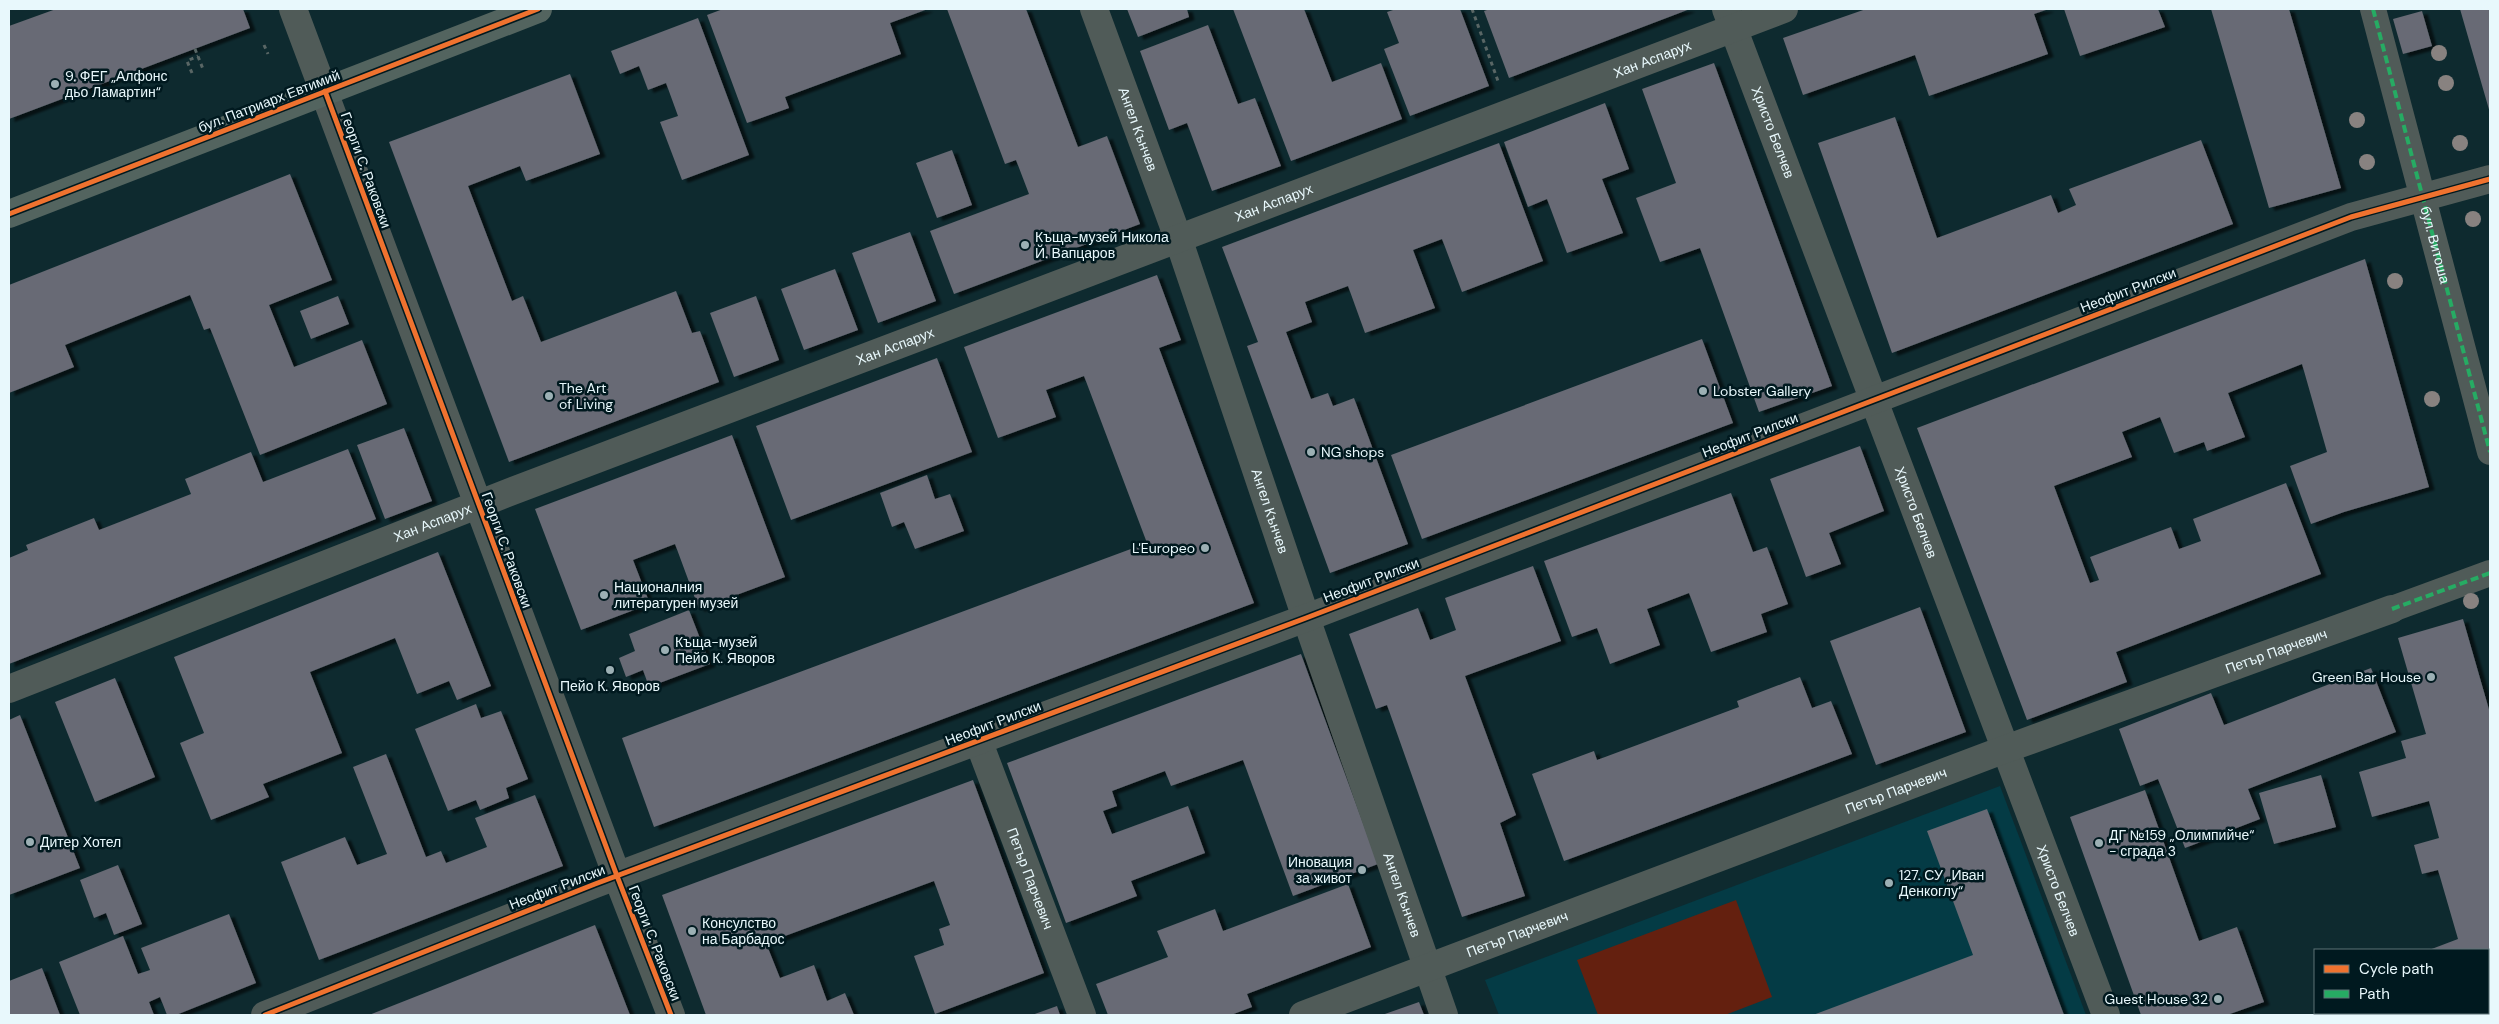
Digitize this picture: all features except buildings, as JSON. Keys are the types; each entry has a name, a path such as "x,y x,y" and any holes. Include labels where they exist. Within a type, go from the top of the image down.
{"main road":[{"name":"бул. Патриарх Евтимий","path":"9,214 538,9"}],"street":[{"name":"Георги С. Раковски","path":"293,9 617,876 671,1015"},
{"name":"Ангел Кънчев","path":"1094,9 1178,238 1306,618 1444,1015"},
{"name":"Хан Аспарух","path":"9,689 478,504 1510,114 1730,18 1784,9"},
{"name":"бул. Витоша","path":"2373,9 2490,452"},
{"name":"Христо Белчев","path":"1730,18 1874,399 2003,750 2106,1015"},
{"name":"Неофит Рилски","path":"265,1015 307,1007 617,876 1306,618 2351,217 2490,179"},
{"name":"Петър Парчевич","path":"1303,1015 2003,750 2490,573"},
{"name":"Петър Парчевич","path":"978,740 1082,1015"}],"path":[{"path":"1472,9 1510,114"},
{"path":"264,45 268,54"},
{"path":"195,49 203,69"},
{"path":"192,73 187,61 198,56"}],"shaded area":[{"name":"127. СУ „Иван Денкоглу“","path":"2000,786 2086,1015 1499,1015 1485,980"},
{"path":"1736,900 1772,997 1725,1015 1598,1015 1577,960"}],"marked path":[{"path":"2373,9 2490,452"},
{"path":"2392,609 2490,573"}],"cycle path":[{"path":"9,214 538,9"},
{"path":"325,91 617,876 671,1015"},
{"path":"265,1015 595,884 1306,618 2351,217 2490,179"}],"place":[{"name":"9. ФЕГ „Алфонс дьо Ламартин“","path":"55,84"},
{"name":"Къща-музей Никола Й. Вапцаров","path":"1025,245"},
{"name":"Lobster Gallery","path":"1703,391"},
{"name":"The Art of Living","path":"549,396"},
{"name":"NG shops","path":"1311,452"},
{"name":"L'Europeo","path":"1205,548"},
{"name":"Националния литературен музей","path":"604,595"},
{"name":"Къща-музей Пейо К. Яворов","path":"665,650"},
{"name":"Пейо К. Яворов","path":"610,670"},
{"name":"Green Bar House","path":"2431,677"},
{"name":"Дитер Хотел","path":"30,842"},
{"name":"ДГ №159 „Олимпийче“ - сграда 3","path":"2099,843"},
{"name":"Иновация за живот","path":"1362,870"},
{"name":"127. СУ „Иван Денкоглу“","path":"1889,883"},
{"name":"Консулство на Барбадос","path":"692,931"},
{"name":"Guest House 32","path":"2218,999"}]}
